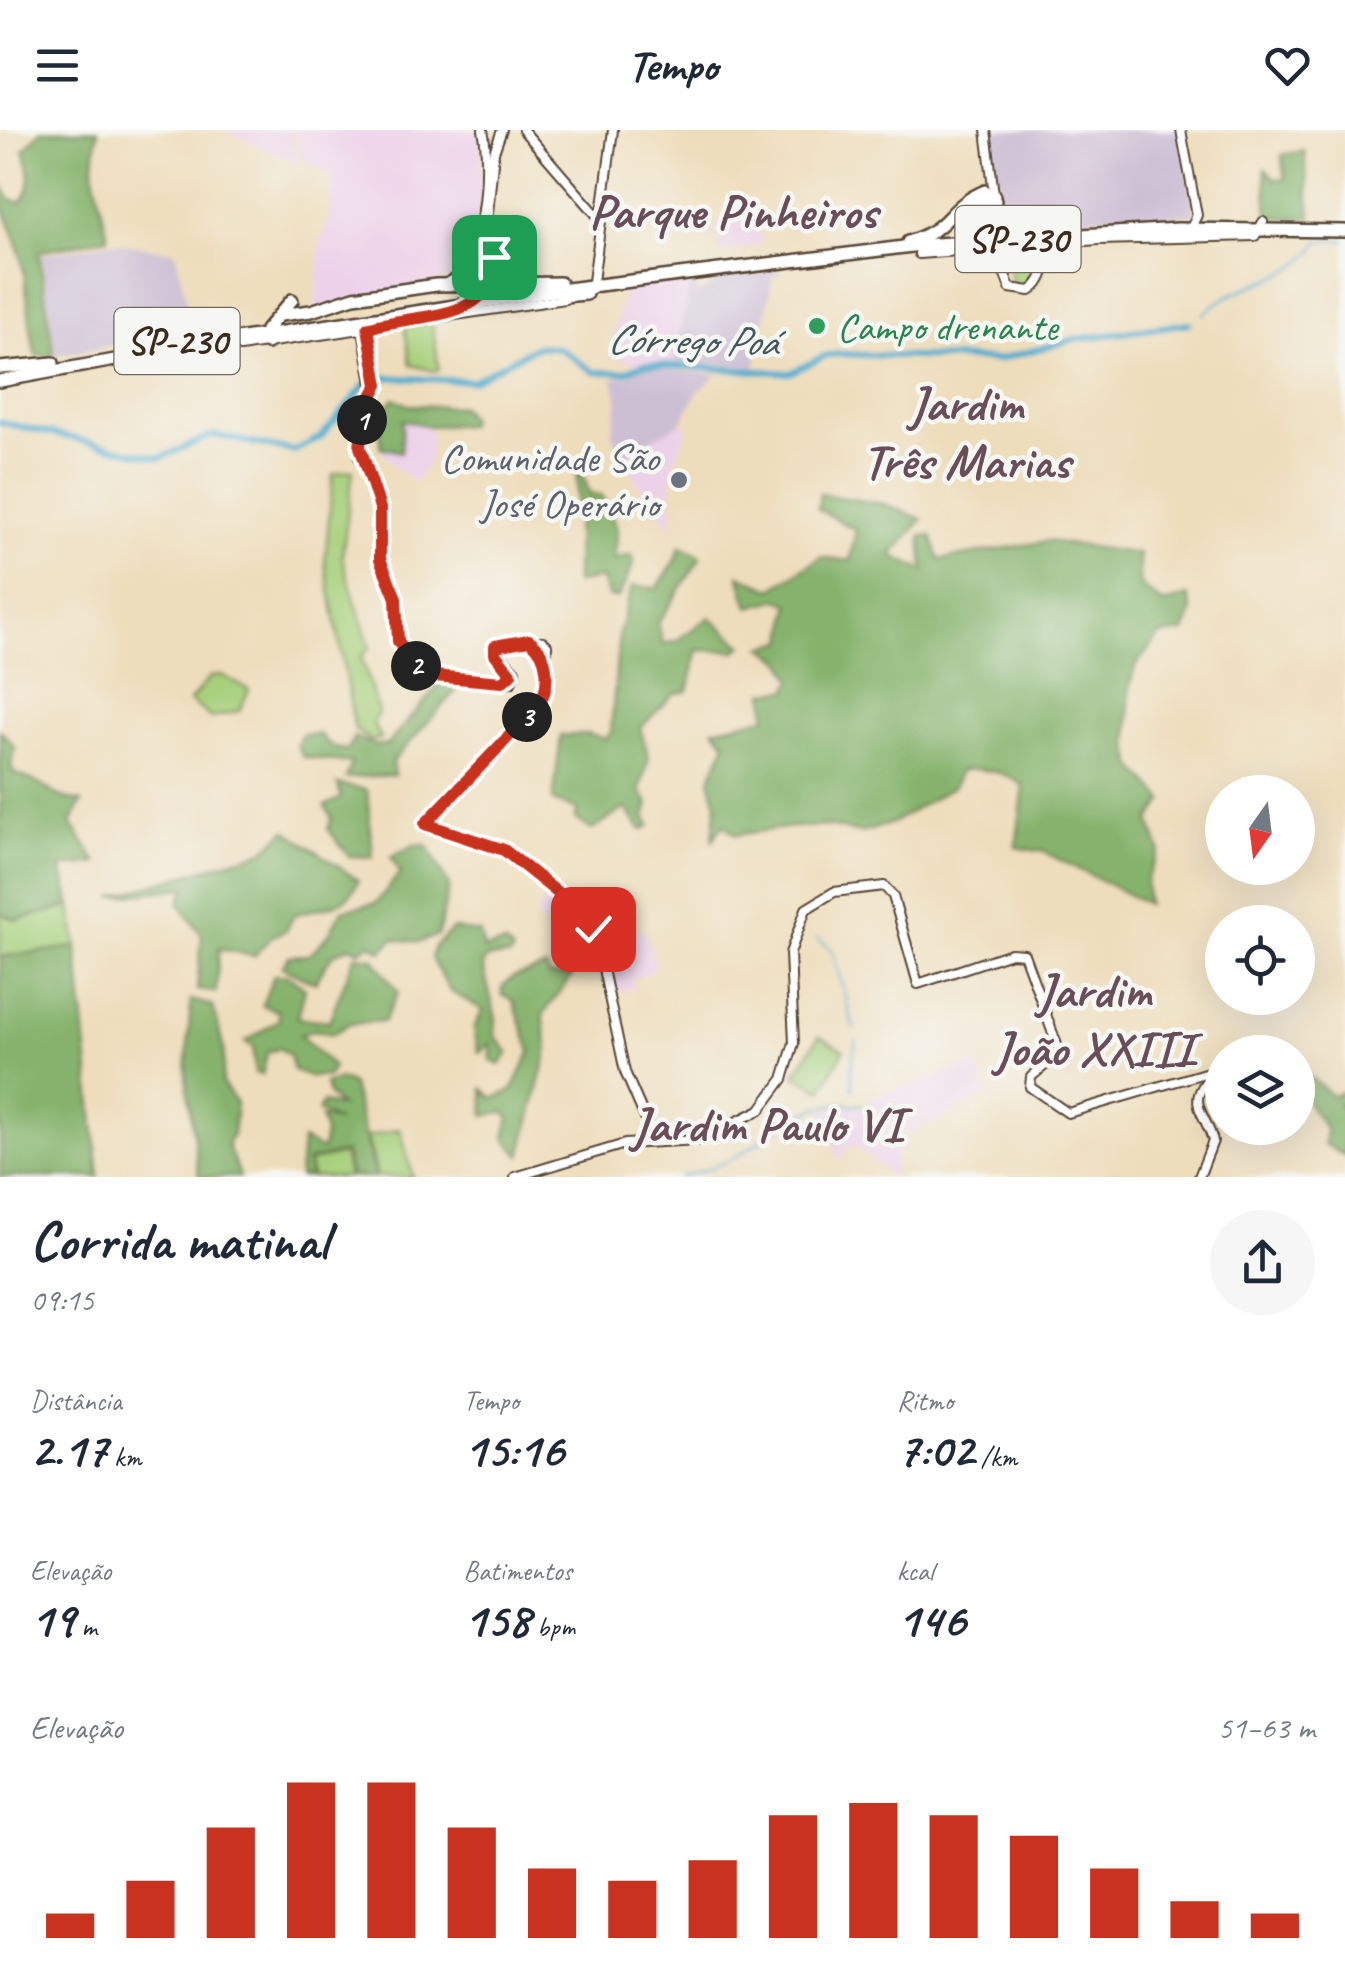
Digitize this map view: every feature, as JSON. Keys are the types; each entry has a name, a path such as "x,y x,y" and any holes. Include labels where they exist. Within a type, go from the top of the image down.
{"highway":[{"path":"985,235 960,229 956,218 966,202 990,198"},
{"path":"907,242 935,234 962,200 990,198"},
{"name":"SP-230","path":"0,374 53,363 266,335 299,318 560,283 592,287 778,262 1198,227"},
{"name":"SP-230","path":"0,374 112,362 196,345 907,242 1198,227 1345,230"},
{"name":"SP-230","path":"1259,229 1345,230"},
{"path":"1098,240 1129,232"},
{"path":"920,250 976,250"},
{"path":"266,335 292,300 299,318 367,295 436,285 560,283"},
{"path":"196,345 240,347"}],"main road":[{"path":"483,130 487,147 483,208 468,267 469,276 479,278 494,152 502,130"},
{"path":"240,347 266,335 368,328 592,287 603,224 597,206 523,130"},
{"path":"597,206 613,130"},
{"path":"984,130 990,198 1002,264 1008,285 1024,292 1042,281 1044,253 1057,243 1198,227 1182,130"},
{"path":"368,328 399,318 474,305 488,291 494,270 490,205"},
{"path":"1044,253 1057,243"},
{"path":"976,250 1034,246 1044,253"},
{"path":"483,261 488,278 502,285"},
{"path":"436,285 458,278 468,267"},
{"path":"368,328 373,384 360,447 381,516 381,568 396,598 398,641 409,659 429,675 507,683"},
{"path":"507,683 511,674 495,654 498,643 529,640 542,646 546,666 544,694 538,706 425,824 504,850 587,916 597,941 626,1072 656,1142"},
{"path":"507,683 515,671 498,653 509,643"},
{"path":"516,1177 620,1145 688,1143 722,1132 760,1110 776,1090 796,1030 792,940 810,904 834,892 884,886 894,896 918,984 1020,953 1060,1053 1031,1077 1034,1092 1068,1113 1216,1070 1197,1099 1196,1110 1212,1141 1198,1177"}],"shaded area":[{"path":"224,130 290,130 294,154 301,164"},
{"path":"295,130 476,130 481,146 481,197 465,266 452,278 315,307 319,248 329,215 332,177 301,157"},
{"path":"989,130 1180,130 1195,215 1004,219"},
{"path":"747,219 763,239 757,246 720,252 715,225"},
{"path":"112,242 175,251 194,331 56,355 42,255"},
{"path":"779,269 780,274 773,275 755,367 674,363 691,280 696,282 697,293 713,286 712,278"},
{"path":"691,280 674,363 638,364 620,359 623,347 612,342 626,288"},
{"path":"642,366 717,374 697,393 681,423 622,456 612,434 618,402 613,377 627,376"},
{"path":"404,421 428,428 431,436 429,462 415,482 393,466 381,448 392,445"},
{"path":"681,423 688,427 671,473 672,528 645,495 622,456"},
{"path":"560,901 584,920 590,935 536,920 540,905"},
{"path":"644,929 657,968 631,980 634,988 612,993 603,944"},
{"path":"975,1064 987,1096 931,1124 928,1118 929,1123 899,1138 893,1177 855,1146 843,1150 844,1156 838,1158 821,1113 841,1105 868,1109 867,1099"}],"green space":[{"path":"42,130 98,130 93,170 108,237 39,252 54,355 36,356 22,261 4,208 0,180 10,199 21,202 30,177 24,150"},
{"path":"1304,151 1311,218 1268,218 1265,169 1275,179 1285,179 1282,155"},
{"path":"1034,251 1041,259 1040,276 1029,290 1013,286 1006,253"},
{"path":"432,322 439,370 435,371 411,365 404,325"},
{"path":"394,398 408,405 461,407 470,419 468,425 429,426 403,420 401,452 381,447 378,417"},
{"path":"353,470 342,558 370,648 361,656 378,712 373,724 381,738 371,741 355,730 325,562 333,474"},
{"path":"577,473 582,473 590,495 602,495 617,529 614,559 632,555 634,563 618,598 609,597 601,578 576,583"},
{"path":"820,494 883,504 922,519 892,555 924,571 921,536 932,536 939,560 1048,541 1139,554 1139,584 1163,604 1188,596 1192,612 1184,632 1160,635 1135,666 1129,688 1133,766 1164,800 1150,821 1160,851 1146,880 1147,904 1044,852 1016,847 1024,786 986,770 961,770 954,786 892,823 861,833 828,826 736,835 723,824 712,842 717,804 710,779 726,743 714,729 766,717 765,692 788,690 793,679 783,661 763,647 785,641 790,605 780,599 749,607 739,575 772,589 821,557 850,561 856,530 818,509"},
{"path":"680,546 701,557 658,623 663,644 676,641 710,617 743,646 736,651 698,650 688,691 674,694 640,728 649,757 640,791 649,804 645,817 650,825 642,830 625,808 592,830 575,818 578,810 553,801 561,736 589,734 606,739 611,732 619,634 632,586 657,588 676,560"},
{"path":"222,675 249,690 239,711 211,718 190,701 210,677"},
{"path":"442,681 462,684 392,762 394,775 346,778 352,763 303,757 297,745 302,735 320,734 329,744 343,750 348,750 354,737 374,745 387,745"},
{"path":"0,730 15,747 11,768 15,774 82,802 71,823 97,863 62,867 71,906 16,920 0,913"},
{"path":"338,784 367,790 373,857 349,856 328,829 332,818 325,806 341,798"},
{"path":"286,830 358,880 340,902 294,915 286,930 272,936 254,956 219,949 216,992 197,990 202,935 179,903 186,888 112,897 264,851"},
{"path":"414,845 427,845 449,886 438,935 420,942 393,939 382,951 370,944 359,951 352,946 344,949 329,960 315,983 282,967 289,956 309,955 329,934 342,910 376,903 400,873 391,857"},
{"path":"71,906 77,947 0,957 0,913 16,920"},
{"path":"453,929 480,933 484,949 505,944 513,951 511,956 486,958 483,966 496,1019 495,1035 509,1053 500,1065 491,1061 491,1044 479,1053 474,1028 483,1010 450,991 431,958 435,946"},
{"path":"77,947 99,1177 0,1177 0,957"},
{"path":"355,956 373,958 398,992 384,1021 348,1024 333,1034 315,1030 300,1035 333,1067 328,1076 310,1077 293,1070 289,1055 279,1048 267,1053 262,1075 255,1073 253,1046 245,1042 279,1020 278,1011 262,1005 274,975 289,976 305,988 298,1018 329,1021"},
{"path":"546,967 549,976 572,976 543,1014 548,1050 521,1156 505,1138 510,1117 504,1112 485,1116 483,1089 493,1098 512,1091 531,1051 513,1000 502,995 502,987 512,978"},
{"path":"191,1000 213,1006 224,1051 222,1083 236,1103 233,1134 227,1144 240,1177 199,1177 186,1076"},
{"path":"819,1036 844,1050 822,1090 795,1075"},
{"path":"339,1079 352,1085 375,1177 351,1177 345,1152 307,1161 310,1177 299,1177 302,1140 322,1150 325,1133 320,1117 339,1122 318,1111 322,1103 340,1106 329,1096 325,1084"},
{"path":"1315,1082 1332,1096 1345,1091 1345,1100 1339,1105 1345,1111 1345,1156 1324,1144 1326,1130 1315,1114"},
{"path":"400,1129 413,1177 378,1177 367,1137"},
{"path":"343,1154 348,1177 312,1177 309,1162"}],"waterway":[{"name":"Córrego Poá","path":"1204,314 1233,294 1295,266 1319,241 1345,240"},
{"name":"Córrego Poá","path":"0,422 160,458 213,435 294,451 321,437 365,385 381,377 472,381 537,346 559,348 594,372 625,372 644,364 790,373 827,355 997,360 1072,340 1189,323"},
{"path":"817,938 832,950 854,1029"},
{"path":"853,1090 851,1066 856,1041"},
{"path":"680,1177 727,1161 806,1112 841,1104 863,1105"}],"place":[{"name":"Campo drenante","path":"817,326"},
{"name":"Comunidade São José Operário","path":"679,480"}],"district":[{"name":"Parque Pinheiros","path":"733,210"},
{"name":"Jardim Três Marias","path":"966,431"},
{"name":"Jardim João XXIII","path":"1094,1018"},
{"name":"Jardim Paulo VI","path":"767,1123"}],"route":[{"path":"494,257 490,286 474,305 399,318 368,328 378,385 364,410 360,447 380,508 381,568 396,598 396,634 409,659 422,671 439,678 502,682 511,674 495,654 495,646 529,640 540,648 546,666 544,694 538,706 425,824 504,850 587,916 593,929"}]}
